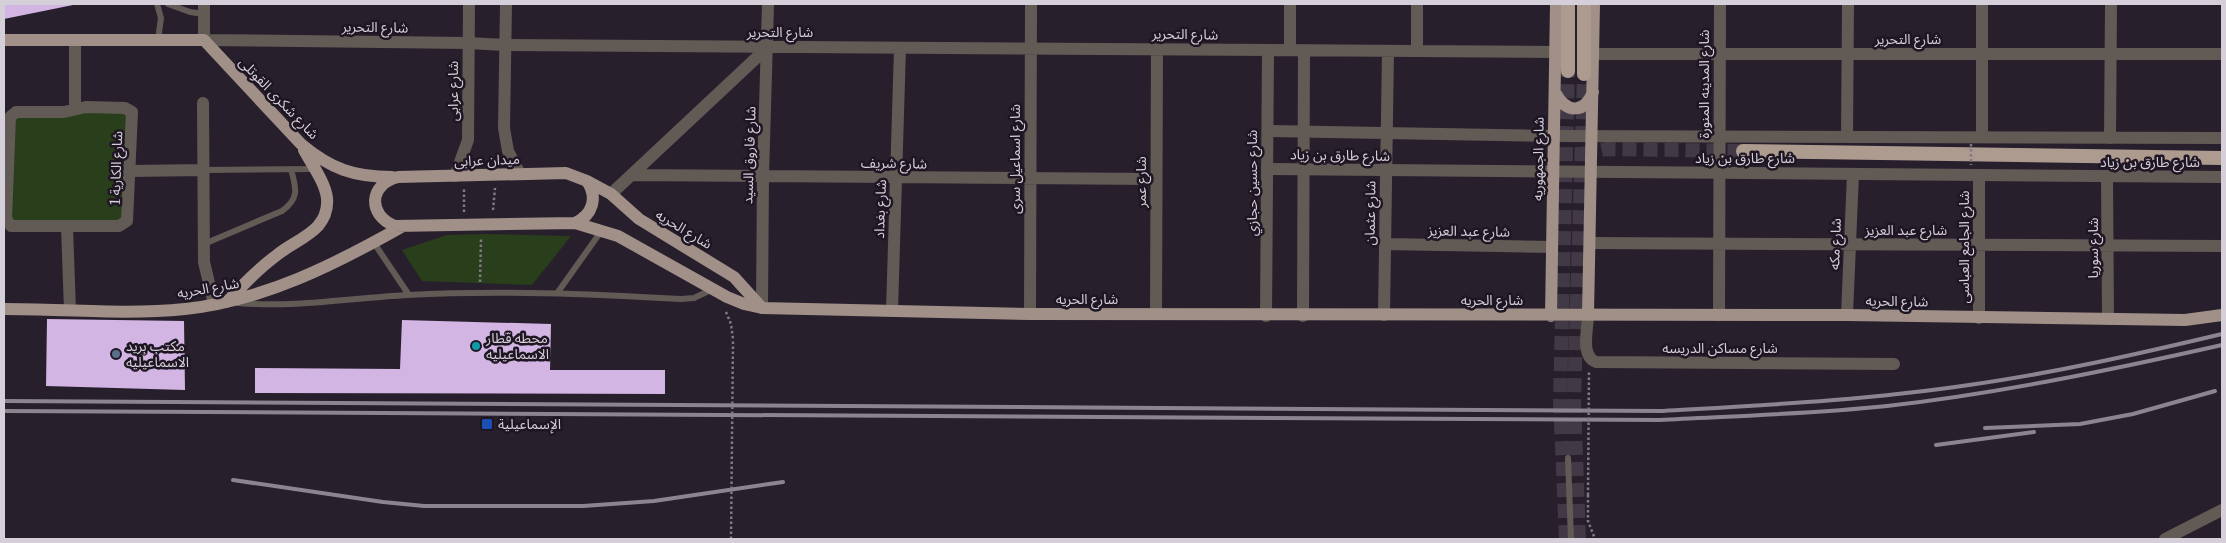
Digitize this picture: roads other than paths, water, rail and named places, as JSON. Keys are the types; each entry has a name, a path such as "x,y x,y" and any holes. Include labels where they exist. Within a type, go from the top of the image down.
{"highway":[{"path":"1568,4 1568,71"},
{"path":"1584,4 1584,74"},
{"path":"1743,150 2222,158"}],"main road":[{"name":"شارع الجمهوريه","path":"1551,316 1556,4"},
{"path":"1588,315 1594,4"},
{"name":"شارع التحرير","path":"4,40 204,40"},
{"name":"شارع شكرى القوتلى","path":"204,40 301,144 332,167 351,174 370,177 398,177"},
{"path":"1556,94 1561,104 1570,109 1581,108 1589,102 1593,92"},
{"path":"221,303 258,270 316,228 323,220 327,209 327,198 301,144"},
{"name":"ميدان عرابى","path":"398,177 566,173 574,174 588,181"},
{"path":"398,177 382,184 377,191 375,200 380,216 394,226 575,223 586,216 592,205 593,192 588,181"},
{"name":"شارع الحريه","path":"588,181 611,194 638,219 734,277 762,308"},
{"name":"شارع الحريه","path":"575,223 602,230 632,242 744,304 762,308 1030,314 1266,316 1847,315 2185,320 2222,315"},
{"name":"شارع الحريه","path":"4,309 160,311 221,303 282,285 374,243 403,226"}],"street":[{"name":"شارع عرابى","path":"459,176 468,140 468,4"},
{"path":"506,4 504,128 508,151 520,174"},
{"name":"شارع فاروق السيد","path":"762,308 763,176 768,4"},
{"name":"شارع اسماعيل سرى","path":"1030,314 1031,4"},
{"path":"1290,4 1290,50"},
{"path":"1417,4 1417,51"},
{"name":"شارع المدينه المنورة","path":"1718,315 1720,4"},
{"path":"1846,137 1848,4"},
{"path":"1982,4 1982,137"},
{"path":"2110,138 2111,4"},
{"path":"204,9 204,40"},
{"name":"شارع التحرير","path":"204,40 505,45 1556,52"},
{"path":"75,41 75,109"},
{"path":"611,194 768,47"},
{"name":"شارع بغداد","path":"892,311 900,48"},
{"name":"شارع عمر","path":"1156,314 1157,49"},
{"name":"شارع حسين حجازي","path":"1266,316 1268,50"},
{"path":"1302,316 1304,50"},
{"name":"شارع عثمان","path":"1384,315 1388,51"},
{"name":"شارع التحرير","path":"1593,54 2222,54"},
{"path":"203,103 204,244 207,276 221,303"},
{"name":"شارع الكارية 1","path":"86,106 125,108 132,112 129,217 124,225 15,226 8,222 6,169 9,121 12,114 64,112 75,109 86,106"},
{"name":"شارع طارق بن زياد","path":"1268,131 1303,130 1554,136 2222,138"},
{"path":"130,171 204,170"},
{"name":"شارع طارق بن زياد","path":"1267,170 1853,174 1975,170 2107,176 2222,177"},
{"name":"شارع الجامع العباسى","path":"1975,170 1979,245 1979,318"},
{"name":"شارع مكه","path":"1847,315 1853,174"},
{"name":"شارع شريف","path":"632,175 1156,179"},
{"name":"شارع سوريا","path":"2107,176 2108,319"},
{"path":"67,227 70,310"},
{"name":"شارع عبد العزيز","path":"1590,243 2222,246"},
{"name":"شارع عبد العزيز","path":"1385,244 1552,247"},
{"name":"شارع مساكن الدريسه","path":"1588,315 1586,353 1596,362 1894,364"},
{"path":"2166,539 2222,510"}],"lane":[{"path":"157,4 161,18 158,40"},
{"path":"168,4 190,12 204,9"},
{"path":"204,244 282,211 289,206 296,190 291,169"},
{"path":"204,170 314,169"},
{"path":"558,292 602,230"},
{"path":"374,243 409,295"},
{"path":"221,303 291,305 409,295 558,292 694,298 713,288"},
{"path":"1568,458 1570,539"}],"tunnel":[{"path":"1566,539 1560,400 1568,71"},
{"path":"1579,539 1574,400 1584,74"},
{"path":"1581,154 1606,149 1743,151"}],"railway":[{"path":"4,401 1663,411 1855,398 1969,385 2033,375 2222,334"},
{"path":"4,411 1659,420 1830,411 1929,401 2055,380 2222,345"},
{"path":"1985,428 2080,424 2133,414 2215,391"},
{"path":"1936,445 2034,432"},
{"path":"233,480 383,502 424,506 583,506 654,501 783,482"}],"place":[{"name":"محطه قطار الاسماعيليه","path":"476,346"},
{"name":"مكتب بريد الاسماعيليه","path":"116,354"},
{"name":"الإسماعيلية","path":"487,424"}]}
